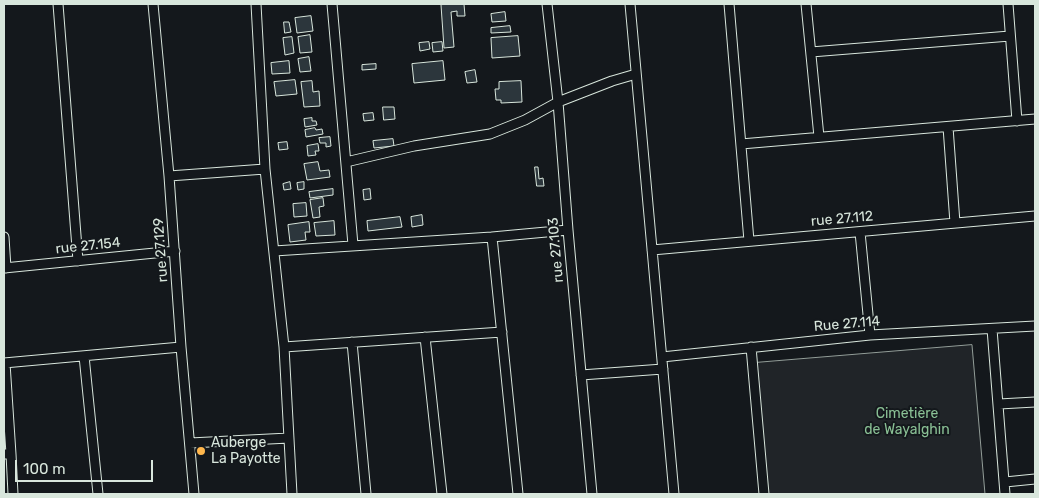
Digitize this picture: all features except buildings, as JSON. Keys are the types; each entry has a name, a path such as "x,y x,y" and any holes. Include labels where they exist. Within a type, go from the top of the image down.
{"street":[{"path":"58,4 78,261"},
{"name":"rue 27.129","path":"153,4 175,251 180,347 194,494"},
{"path":"256,4 265,169 284,347 292,494"},
{"path":"332,4 353,245"},
{"name":"rue 27.103","path":"547,4 558,102 592,494"},
{"path":"630,4 674,494"},
{"path":"729,4 749,241"},
{"path":"806,4 819,137"},
{"path":"1008,4 1017,121"},
{"path":"811,52 1010,36"},
{"path":"346,162 414,146 490,134 525,120 558,102 612,81 636,74"},
{"path":"741,144 1035,119"},
{"path":"948,127 955,223"},
{"path":"169,176 265,169"},
{"name":"rue 27.112","path":"652,250 1035,216"},
{"path":"274,251 492,237 568,230"},
{"path":"860,232 870,335"},
{"path":"4,237 5,268"},
{"path":"492,237 518,494"},
{"name":"rue 27.154","path":"5,268 175,251"},
{"name":"Rue 27.114","path":"662,356 870,335 1035,326"},
{"path":"992,329 1005,494"},
{"path":"284,347 502,332"},
{"path":"425,337 442,494"},
{"path":"352,342 366,494"},
{"path":"14,494 7,454 4,363 180,347"},
{"path":"751,347 764,494"},
{"path":"84,356 98,494"},
{"path":"581,375 662,369"},
{"path":"998,404 1035,402"},
{"path":"190,443 289,438"},
{"path":"1005,482 1035,479"}],"green space":[{"name":"Cimetière de Wayalghin","path":"972,345 985,494 765,494 754,363"}],"place":[{"name":"Auberge La Payotte","path":"201,451"}]}
